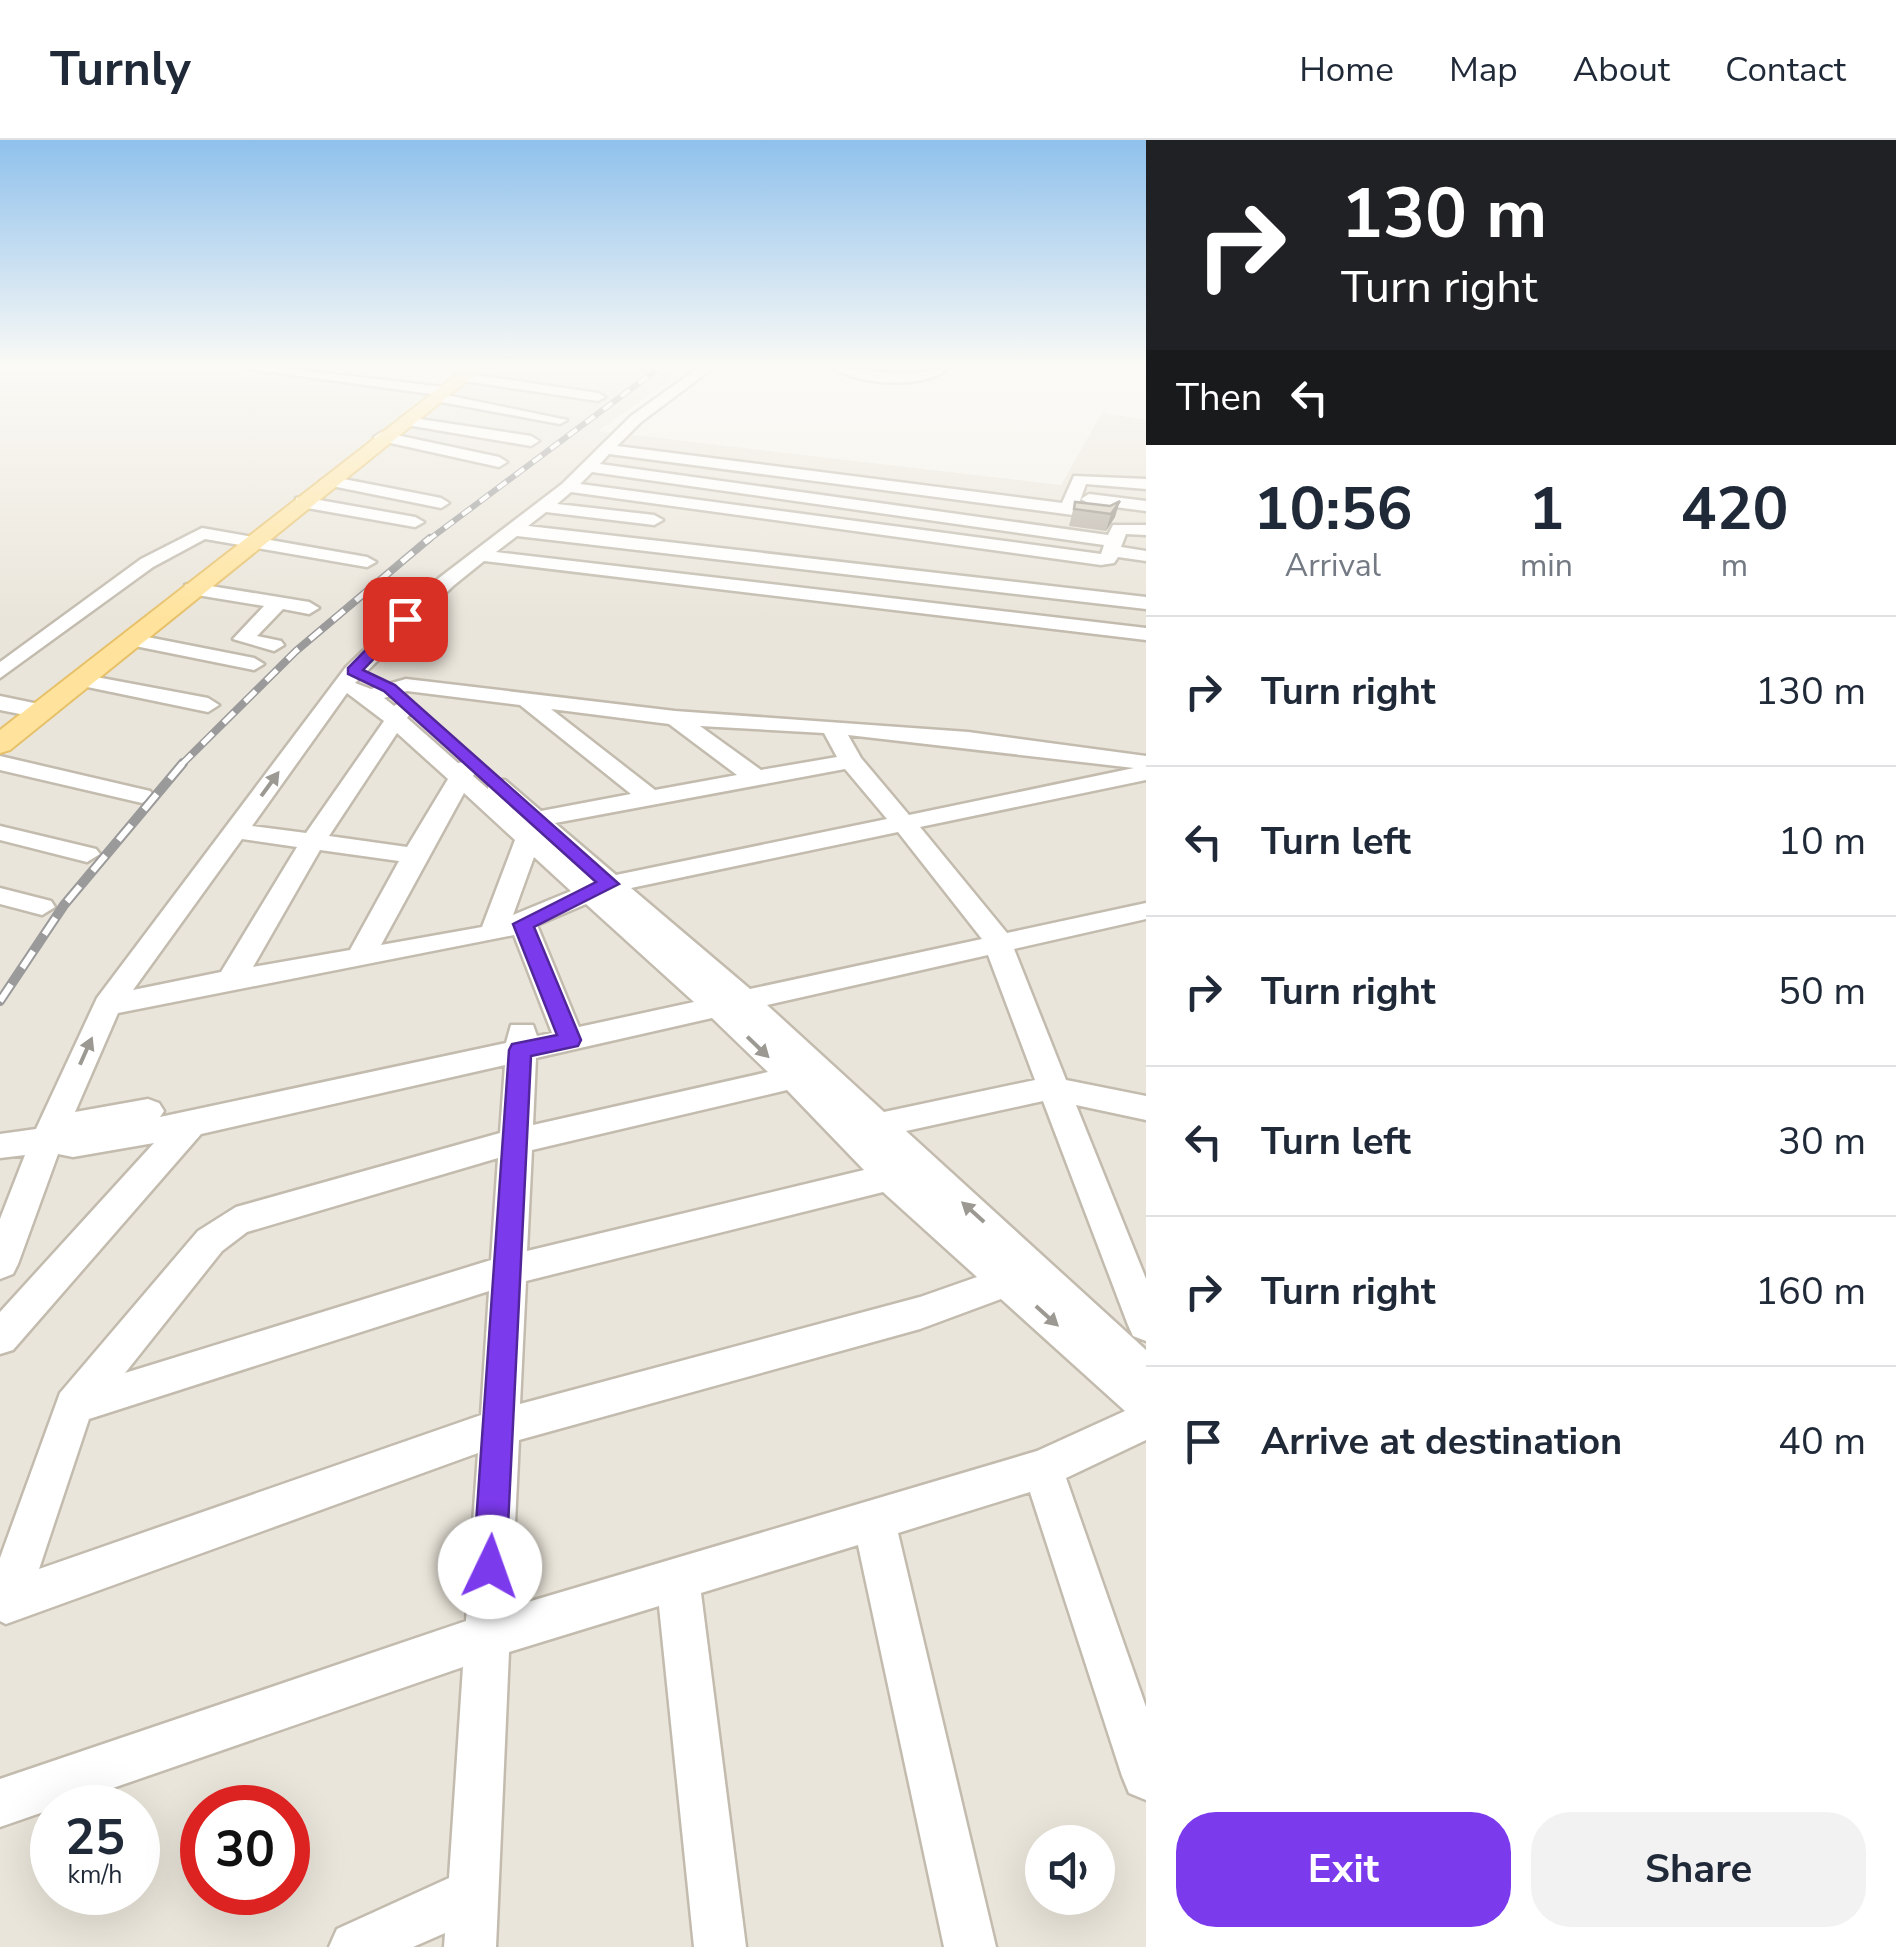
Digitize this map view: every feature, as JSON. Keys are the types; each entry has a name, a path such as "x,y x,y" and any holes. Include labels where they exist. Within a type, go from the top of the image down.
{"main road":[{"path":"0,744 364,452"}],"street":[{"path":"452,452 499,462"},
{"path":"0,1264 46,1140 106,1005 235,831 374,689 478,555 607,452"},
{"path":"628,452 764,470 1073,495 1146,484"},
{"path":"1073,495 1084,460"},
{"path":"590,468 1114,546 1146,556"},
{"path":"605,568 671,522 764,470"},
{"path":"337,473 382,472"},
{"path":"337,473 441,503"},
{"path":"568,487 1101,560 1108,559 1119,530 1146,530"},
{"path":"1073,495 1105,514 1108,501 1146,506"},
{"path":"302,502 414,522"},
{"path":"543,507 671,522"},
{"path":"514,530 1146,603"},
{"path":"0,672 147,563 202,533 261,534 375,555"},
{"path":"478,555 1146,634"},
{"path":"192,590 309,608"},
{"path":"243,639 278,603"},
{"path":"151,624 274,645"},
{"path":"132,640 254,664"},
{"path":"80,680 208,705"},
{"path":"374,689 406,685 530,704 968,739 1146,763"},
{"path":"374,689 1146,1374"},
{"path":"231,980 312,843 374,689"},
{"path":"0,703 40,711"},
{"path":"530,704 651,798"},
{"path":"675,718 756,778"},
{"path":"832,727 851,761 994,936 1050,1088 1146,1324"},
{"path":"526,827 651,798 851,761"},
{"path":"0,763 142,796"},
{"path":"359,959 464,771"},
{"path":"106,1005 493,934 523,924 599,887 900,820 1146,773"},
{"path":"493,934 526,827"},
{"path":"235,831 415,856"},
{"path":"0,833 87,854"},
{"path":"0,1146 46,1140 78,1123 201,1112 994,936 1146,894"},
{"path":"0,896 42,907"},
{"path":"994,936 1146,911"},
{"path":"523,924 566,1031"},
{"path":"722,996 790,1078 865,1128 889,1177 1146,1405"},
{"path":"470,1947 512,1142 521,1040"},
{"path":"2,1608 74,1406 210,1242 236,1221 512,1142 790,1078"},
{"path":"865,1128 1050,1088 1146,1108"},
{"path":"0,1338 201,1112"},
{"path":"74,1406 505,1272 889,1177"},
{"path":"2,1608 497,1428 920,1313 1008,1281"},
{"path":"0,1803 486,1636 1042,1469 1146,1421"},
{"path":"1042,1469 1146,1776"},
{"path":"874,1520 970,1947"},
{"path":"678,1579 720,1947"},
{"path":"354,1947 472,1894"}],"shaded area":[{"path":"0,452 781,452 1061,485 1080,452 1146,452 1146,1947 0,1947"}],"building":[{"path":"1120,501 1111,514 1074,509 1075,502 1110,506"}],"railway":[{"path":"427,541 546,452"},
{"path":"183,763 296,651 430,538"},
{"path":"0,1001 64,905 183,763"}],"route":[{"path":"405,619 353,671 390,688 469,763 538,818 610,884 523,924 570,1040 520,1050 490,1567"}]}
